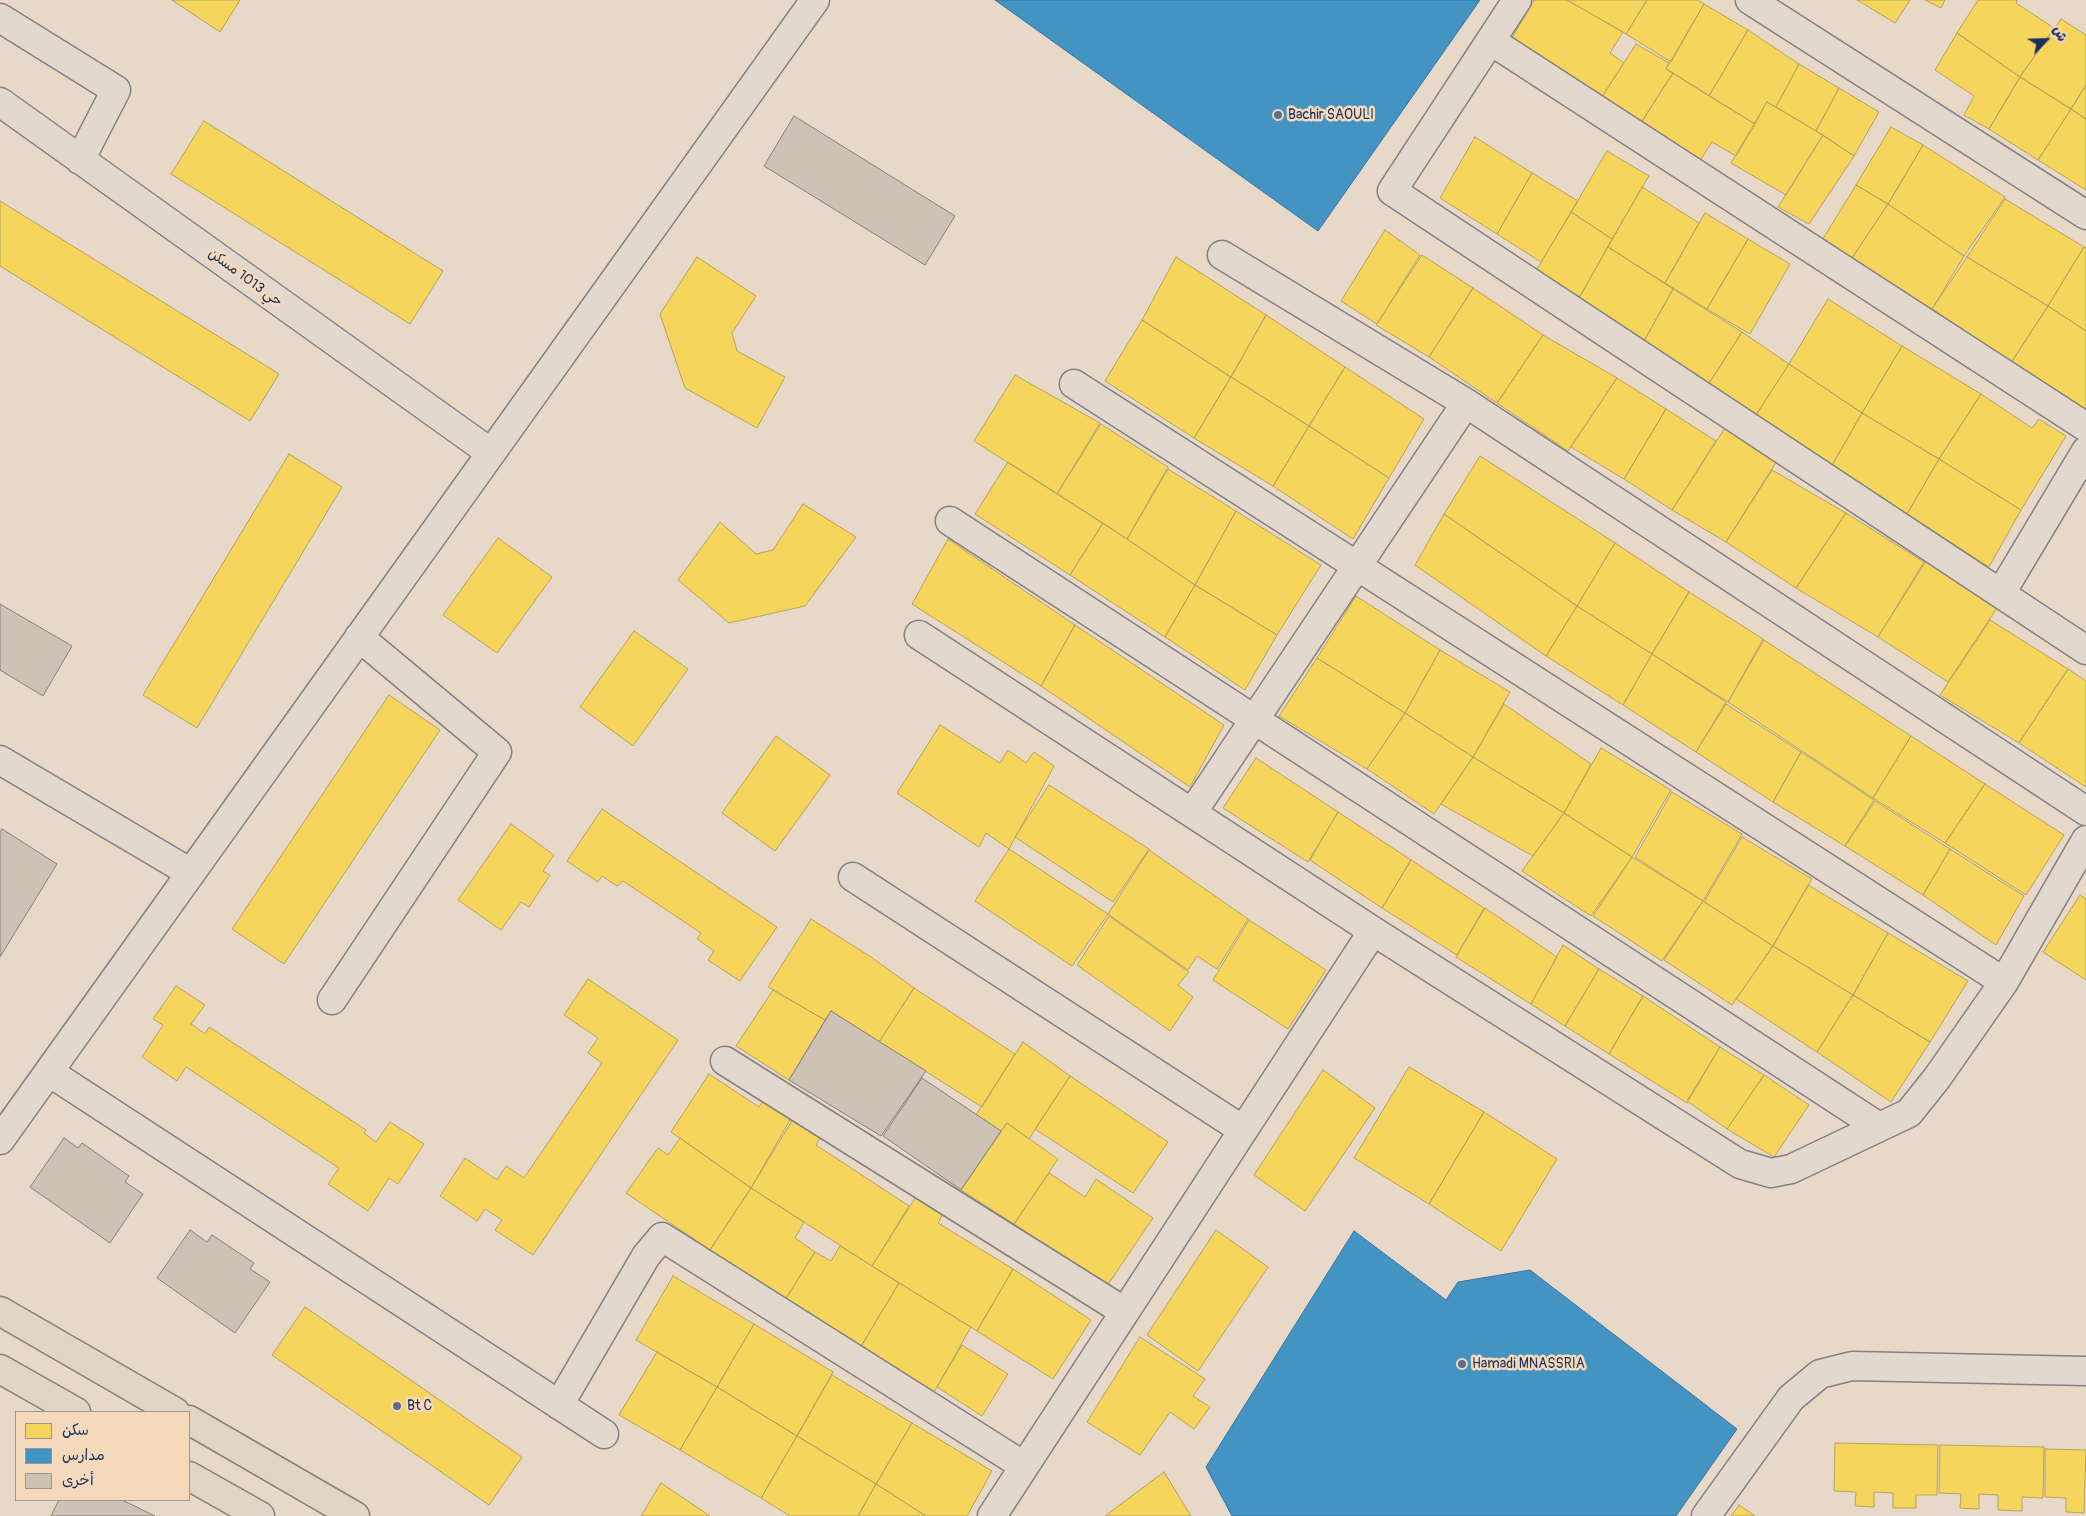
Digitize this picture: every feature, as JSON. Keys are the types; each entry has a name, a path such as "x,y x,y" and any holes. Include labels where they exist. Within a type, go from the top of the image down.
{"main road":[{"path":"0,1311 173,1411"},
{"path":"0,1369 74,1411"},
{"path":"190,1421 355,1516"},
{"path":"190,1477 260,1516"}],"street":[{"path":"0,1140 815,0"},
{"path":"1517,0 1492,41 1392,191 2086,650"},
{"path":"1750,0 2086,215"},
{"path":"0,18 116,90 80,160"},
{"path":"1492,41 2086,427"},
{"name":"حي 1013 مسكن","path":"0,102 491,453"},
{"path":"1222,255 1466,403 2086,811"},
{"path":"1074,384 1358,564 2004,982"},
{"path":"1192,813 1466,403"},
{"path":"2001,593 2086,452"},
{"path":"950,521 1879,1127"},
{"path":"919,634 1373,931 1740,1164 1771,1172 1791,1170 1909,1113 1937,1078 2004,982 2082,857"},
{"path":"332,1000 497,752 359,637"},
{"path":"0,760 191,873"},
{"path":"853,876 1243,1130"},
{"path":"992,1516 1373,931"},
{"path":"725,1061 1125,1312"},
{"path":"48,1072 604,1434"},
{"path":"559,1405 646,1256 662,1237 1024,1466"},
{"path":"1706,1516 1791,1398 1820,1374 1852,1366 2086,1371"}],"building: سكن":[{"path":"172,0 240,0 220,32"},
{"path":"1534,0 1567,0 1623,32 1610,53 1624,63 1600,100 1509,43"},
{"path":"1567,0 1647,0 1626,34"},
{"path":"1647,0 1698,0 1704,4 1671,62 1626,34"},
{"path":"1857,0 1910,0 1895,23"},
{"path":"1925,0 1945,0 1941,8"},
{"path":"1978,0 2017,0 2016,3 2054,28 2020,77 1957,33"},
{"path":"1704,4 1748,30 1709,96 1666,69"},
{"path":"2061,19 2086,35 2086,85 2071,109 2020,77"},
{"path":"1748,30 1799,64 1776,107 1767,102 1755,124 1709,96"},
{"path":"1957,33 2020,77 1989,129 1964,115 1974,96 1935,70"},
{"path":"1636,44 1669,63 1666,69 1673,73 1639,126 1600,100"},
{"path":"1799,64 1839,88 1816,131 1776,107"},
{"path":"1673,73 1755,124 1736,156 1712,142 1698,164 1638,127"},
{"path":"2020,77 2071,109 2038,160 1989,129"},
{"path":"2086,85 2086,119 2071,109"},
{"path":"1839,88 1879,112 1854,156 1816,131"},
{"path":"1767,102 1823,135 1786,195 1731,163"},
{"path":"2071,109 2086,119 2086,190 2038,160"},
{"path":"204,121 443,271 410,324 171,174"},
{"path":"1891,127 1923,145 1888,204 1856,185"},
{"path":"1823,135 1854,156 1809,224 1778,207"},
{"path":"1475,137 1532,173 1497,234 1440,198"},
{"path":"1923,145 2005,197 1964,256 1888,204"},
{"path":"1607,151 1649,176 1612,239 1571,212"},
{"path":"1532,173 1578,201 1541,262 1497,234"},
{"path":"1856,185 1888,204 1850,261 1821,242"},
{"path":"1642,187 1699,223 1665,283 1608,247"},
{"path":"2005,199 2084,247 2048,306 1967,257"},
{"path":"0,201 279,374 250,421 0,266"},
{"path":"1888,204 1964,256 1932,309 1850,261"},
{"path":"1571,212 1612,239 1579,298 1536,271"},
{"path":"1705,213 1748,239 1707,309 1665,283"},
{"path":"1385,230 1420,255 1377,324 1341,301"},
{"path":"1748,239 1790,264 1750,334 1707,309"},
{"path":"1608,247 1673,289 1644,341 1579,298"},
{"path":"2084,247 2086,248 2086,331 2048,306"},
{"path":"1422,255 1473,288 1429,357 1376,325"},
{"path":"697,257 756,296 732,333 737,351 785,377 757,428 685,388 660,314"},
{"path":"1176,257 1266,315 1231,377 1142,320"},
{"path":"1967,257 2048,306 2011,363 1932,309"},
{"path":"1473,288 1543,335 1497,403 1429,357"},
{"path":"1673,289 1742,332 1708,385 1644,341"},
{"path":"1828,299 1902,346 1862,413 1789,364"},
{"path":"2048,306 2086,331 2086,412 2011,363"},
{"path":"1266,315 1345,367 1309,426 1231,377"},
{"path":"1142,320 1231,377 1194,438 1105,381"},
{"path":"1742,332 1789,364 1754,418 1708,385"},
{"path":"1543,335 1617,378 1568,451 1497,403"},
{"path":"1902,346 1981,394 1939,459 1862,413"},
{"path":"1789,364 1862,413 1831,467 1754,418"},
{"path":"1345,367 1424,419 1389,478 1309,426"},
{"path":"1015,375 1100,423 1057,494 974,441"},
{"path":"1231,377 1309,426 1273,486 1194,438"},
{"path":"1617,378 1666,409 1624,479 1571,447"},
{"path":"1981,394 2032,428 2039,419 2066,436 2021,510 1939,459"},
{"path":"1666,409 1716,441 1672,510 1624,479"},
{"path":"1862,413 1939,459 1907,514 1831,467"},
{"path":"1101,424 1168,467 1127,539 1057,494"},
{"path":"1727,425 1778,459 1726,542 1672,510"},
{"path":"1309,426 1389,478 1353,539 1273,486"},
{"path":"289,454 342,487 197,728 143,695"},
{"path":"1480,456 1615,543 1577,606 1444,514"},
{"path":"1939,459 2021,510 1989,567 1907,514"},
{"path":"1008,462 1103,523 1070,575 975,514"},
{"path":"1168,469 1236,511 1195,585 1127,539"},
{"path":"1772,470 1846,513 1796,588 1726,542"},
{"path":"803,504 856,537 805,606 729,623 678,580 720,522 756,554 773,550"},
{"path":"1236,511 1321,565 1277,635 1195,585"},
{"path":"1846,513 1924,562 1878,637 1796,588"},
{"path":"1444,514 1577,606 1546,656 1415,565"},
{"path":"1103,523 1195,585 1165,637 1070,575"},
{"path":"498,538 552,577 497,653 443,615"},
{"path":"948,539 1075,625 1041,686 912,604"},
{"path":"1615,543 1689,592 1652,654 1577,606"},
{"path":"1926,561 1997,608 1948,682 1878,637"},
{"path":"1195,585 1277,635 1245,690 1165,637"},
{"path":"1689,592 1763,639 1728,702 1652,654"},
{"path":"1356,596 1440,650 1405,713 1317,658"},
{"path":"1577,606 1652,654 1623,705 1546,656"},
{"path":"1990,620 2068,669 2019,743 1940,695"},
{"path":"1075,625 1224,725 1190,787 1041,686"},
{"path":"634,631 688,669 633,746 580,707"},
{"path":"1764,640 1911,736 1873,798 1728,702"},
{"path":"1440,650 1510,692 1473,757 1405,713"},
{"path":"1652,654 1726,702 1696,752 1623,705"},
{"path":"1317,658 1405,713 1367,769 1279,716"},
{"path":"2068,669 2086,681 2086,787 2019,743"},
{"path":"389,695 440,730 284,964 232,929"},
{"path":"1504,704 1591,764 1564,813 1473,757"},
{"path":"1726,704 1801,752 1773,802 1696,752"},
{"path":"1405,713 1473,757 1434,814 1367,769"},
{"path":"940,725 1000,763 1008,750 1026,763 1034,752 1054,766 1009,849 986,833 979,847 897,793"},
{"path":"776,736 830,775 775,851 722,813"},
{"path":"1911,736 1985,784 1945,843 1873,798"},
{"path":"1601,748 1671,790 1632,857 1564,813"},
{"path":"1801,752 1874,800 1845,846 1773,802"},
{"path":"1473,757 1564,813 1533,856 1441,804"},
{"path":"1256,758 1338,812 1308,862 1223,808"},
{"path":"1985,784 2064,835 2026,895 1945,843"},
{"path":"1049,785 1149,849 1113,902 1015,837"},
{"path":"1672,792 1742,834 1703,901 1635,857"},
{"path":"1875,801 1950,849 1923,895 1845,846"},
{"path":"602,809 777,927 740,981 708,960 714,951 697,939 701,933 623,881 617,886 602,876 598,882 567,861"},
{"path":"1338,812 1411,860 1382,908 1310,860"},
{"path":"1564,813 1632,857 1591,916 1522,871"},
{"path":"511,824 554,855 543,871 550,875 529,907 521,902 501,930 458,900"},
{"path":"1742,837 1812,879 1773,946 1704,902"},
{"path":"1009,849 1108,914 1072,966 975,901"},
{"path":"1950,849 2024,896 1996,945 1923,895"},
{"path":"1149,850 1248,919 1217,969 1197,956 1188,970 1108,914"},
{"path":"1632,857 1703,901 1662,961 1593,916"},
{"path":"1411,860 1484,908 1457,955 1382,908"},
{"path":"1808,885 1888,933 1853,995 1773,946"},
{"path":"2080,895 2086,899 2086,980 2043,952"},
{"path":"1703,901 1773,946 1732,1005 1664,960"},
{"path":"1485,908 1557,957 1531,1004 1456,957"},
{"path":"1109,916 1189,972 1178,985 1193,997 1170,1031 1077,965"},
{"path":"811,919 871,957 914,988 879,1042 831,1011 825,1020 768,987"},
{"path":"1249,920 1326,970 1288,1029 1213,980"},
{"path":"1888,933 1968,981 1930,1042 1853,995"},
{"path":"1563,945 1599,969 1565,1026 1531,1004"},
{"path":"1773,946 1853,995 1817,1052 1736,999"},
{"path":"1599,969 1643,996 1609,1054 1565,1026"},
{"path":"588,979 678,1040 533,1255 495,1230 502,1220 485,1209 477,1221 440,1196 465,1158 497,1180 506,1166 524,1178 602,1063 588,1053 598,1038 564,1015"},
{"path":"176,986 205,1005 191,1024 205,1034 209,1027 366,1130 364,1133 376,1142 390,1122 424,1144 398,1184 389,1178 368,1211 328,1184 339,1168 186,1067 177,1081 142,1057 163,1025 153,1019"},
{"path":"914,988 1015,1054 982,1107 879,1042"},
{"path":"773,990 825,1020 789,1080 736,1046"},
{"path":"1853,995 1930,1042 1891,1102 1817,1052"},
{"path":"1643,996 1720,1047 1687,1103 1609,1054"},
{"path":"1023,1042 1070,1076 1029,1139 1007,1123 1001,1131 976,1115"},
{"path":"1720,1047 1764,1075 1727,1129 1687,1101"},
{"path":"1409,1067 1484,1112 1429,1204 1354,1158"},
{"path":"1323,1070 1375,1108 1305,1211 1254,1175"},
{"path":"709,1074 759,1107 767,1096 794,1113 751,1188 671,1132"},
{"path":"1764,1075 1809,1105 1774,1157 1727,1129"},
{"path":"1070,1076 1168,1142 1133,1193 1035,1129"},
{"path":"1484,1112 1557,1159 1501,1251 1429,1204"},
{"path":"795,1116 823,1133 816,1145 909,1206 872,1266 751,1188"},
{"path":"1007,1123 1058,1159 1014,1224 961,1190"},
{"path":"680,1138 751,1188 710,1250 626,1193 658,1148 668,1155"},
{"path":"1049,1173 1085,1197 1096,1179 1153,1218 1107,1286 1014,1224"},
{"path":"751,1188 804,1222 795,1238 815,1252 785,1300 710,1250"},
{"path":"917,1195 944,1212 938,1223 1013,1269 977,1331 872,1266"},
{"path":"1216,1230 1268,1267 1198,1371 1147,1335"},
{"path":"840,1246 899,1283 860,1348 785,1300 815,1252 831,1261"},
{"path":"1013,1269 1091,1320 1053,1379 977,1331"},
{"path":"673,1276 754,1324 717,1387 636,1340"},
{"path":"899,1283 971,1327 933,1394 860,1348"},
{"name":"Bt C","path":"305,1307 522,1457 489,1505 272,1355"},
{"path":"754,1324 833,1372 797,1436 717,1387"},
{"path":"1140,1337 1205,1379 1193,1396 1210,1407 1194,1429 1170,1412 1140,1455 1087,1422"},
{"path":"962,1345 1008,1374 982,1416 937,1387"},
{"path":"657,1352 717,1387 680,1450 619,1415"},
{"path":"832,1375 912,1423 876,1484 797,1436"},
{"path":"717,1387 797,1436 761,1498 680,1450"},
{"path":"912,1423 992,1471 967,1516 926,1516 876,1484"},
{"path":"797,1436 876,1484 858,1516 790,1516 761,1498"},
{"path":"1835,1443 1938,1445 1937,1495 1916,1495 1916,1508 1893,1508 1893,1493 1874,1492 1874,1507 1855,1506 1856,1492 1834,1491"},
{"path":"1940,1445 2044,1447 2043,1498 2022,1497 2022,1511 1998,1510 1998,1495 1979,1494 1979,1509 1960,1508 1961,1494 1939,1493"},
{"path":"2045,1449 2086,1450 2084,1513 2066,1512 2066,1498 2045,1497"},
{"path":"1164,1472 1191,1516 1105,1516"},
{"path":"661,1483 710,1516 641,1516"},
{"path":"876,1484 926,1516 858,1516"},
{"path":"1739,1505 1755,1516 1731,1516"}],"building: مدارس":[{"name":"Bachir SAOULI","path":"995,0 1480,0 1318,231"},
{"name":"Hamadi MNASSRIA","path":"1354,1231 1446,1300 1458,1282 1530,1270 1737,1429 1676,1516 1232,1516 1206,1467"}],"building: أخرى":[{"path":"794,116 955,216 925,265 764,166"},
{"path":"0,604 72,646 43,696 0,670"},
{"path":"2,829 57,864 0,957 0,832"},
{"path":"831,1011 926,1071 881,1136 789,1080"},
{"path":"922,1078 1001,1131 961,1190 883,1136"},
{"path":"64,1138 78,1148 82,1143 129,1176 125,1182 143,1194 110,1243 30,1187"},
{"path":"190,1230 207,1242 212,1235 254,1263 250,1269 270,1282 235,1333 157,1278"},
{"path":"58,1501 124,1501 155,1516 51,1516"}],"place":[{"name":"Bachir SAOULI","path":"1278,115"},
{"name":"Hamadi MNASSRIA","path":"1462,1364"},
{"name":"Bt C","path":"397,1406"}]}
